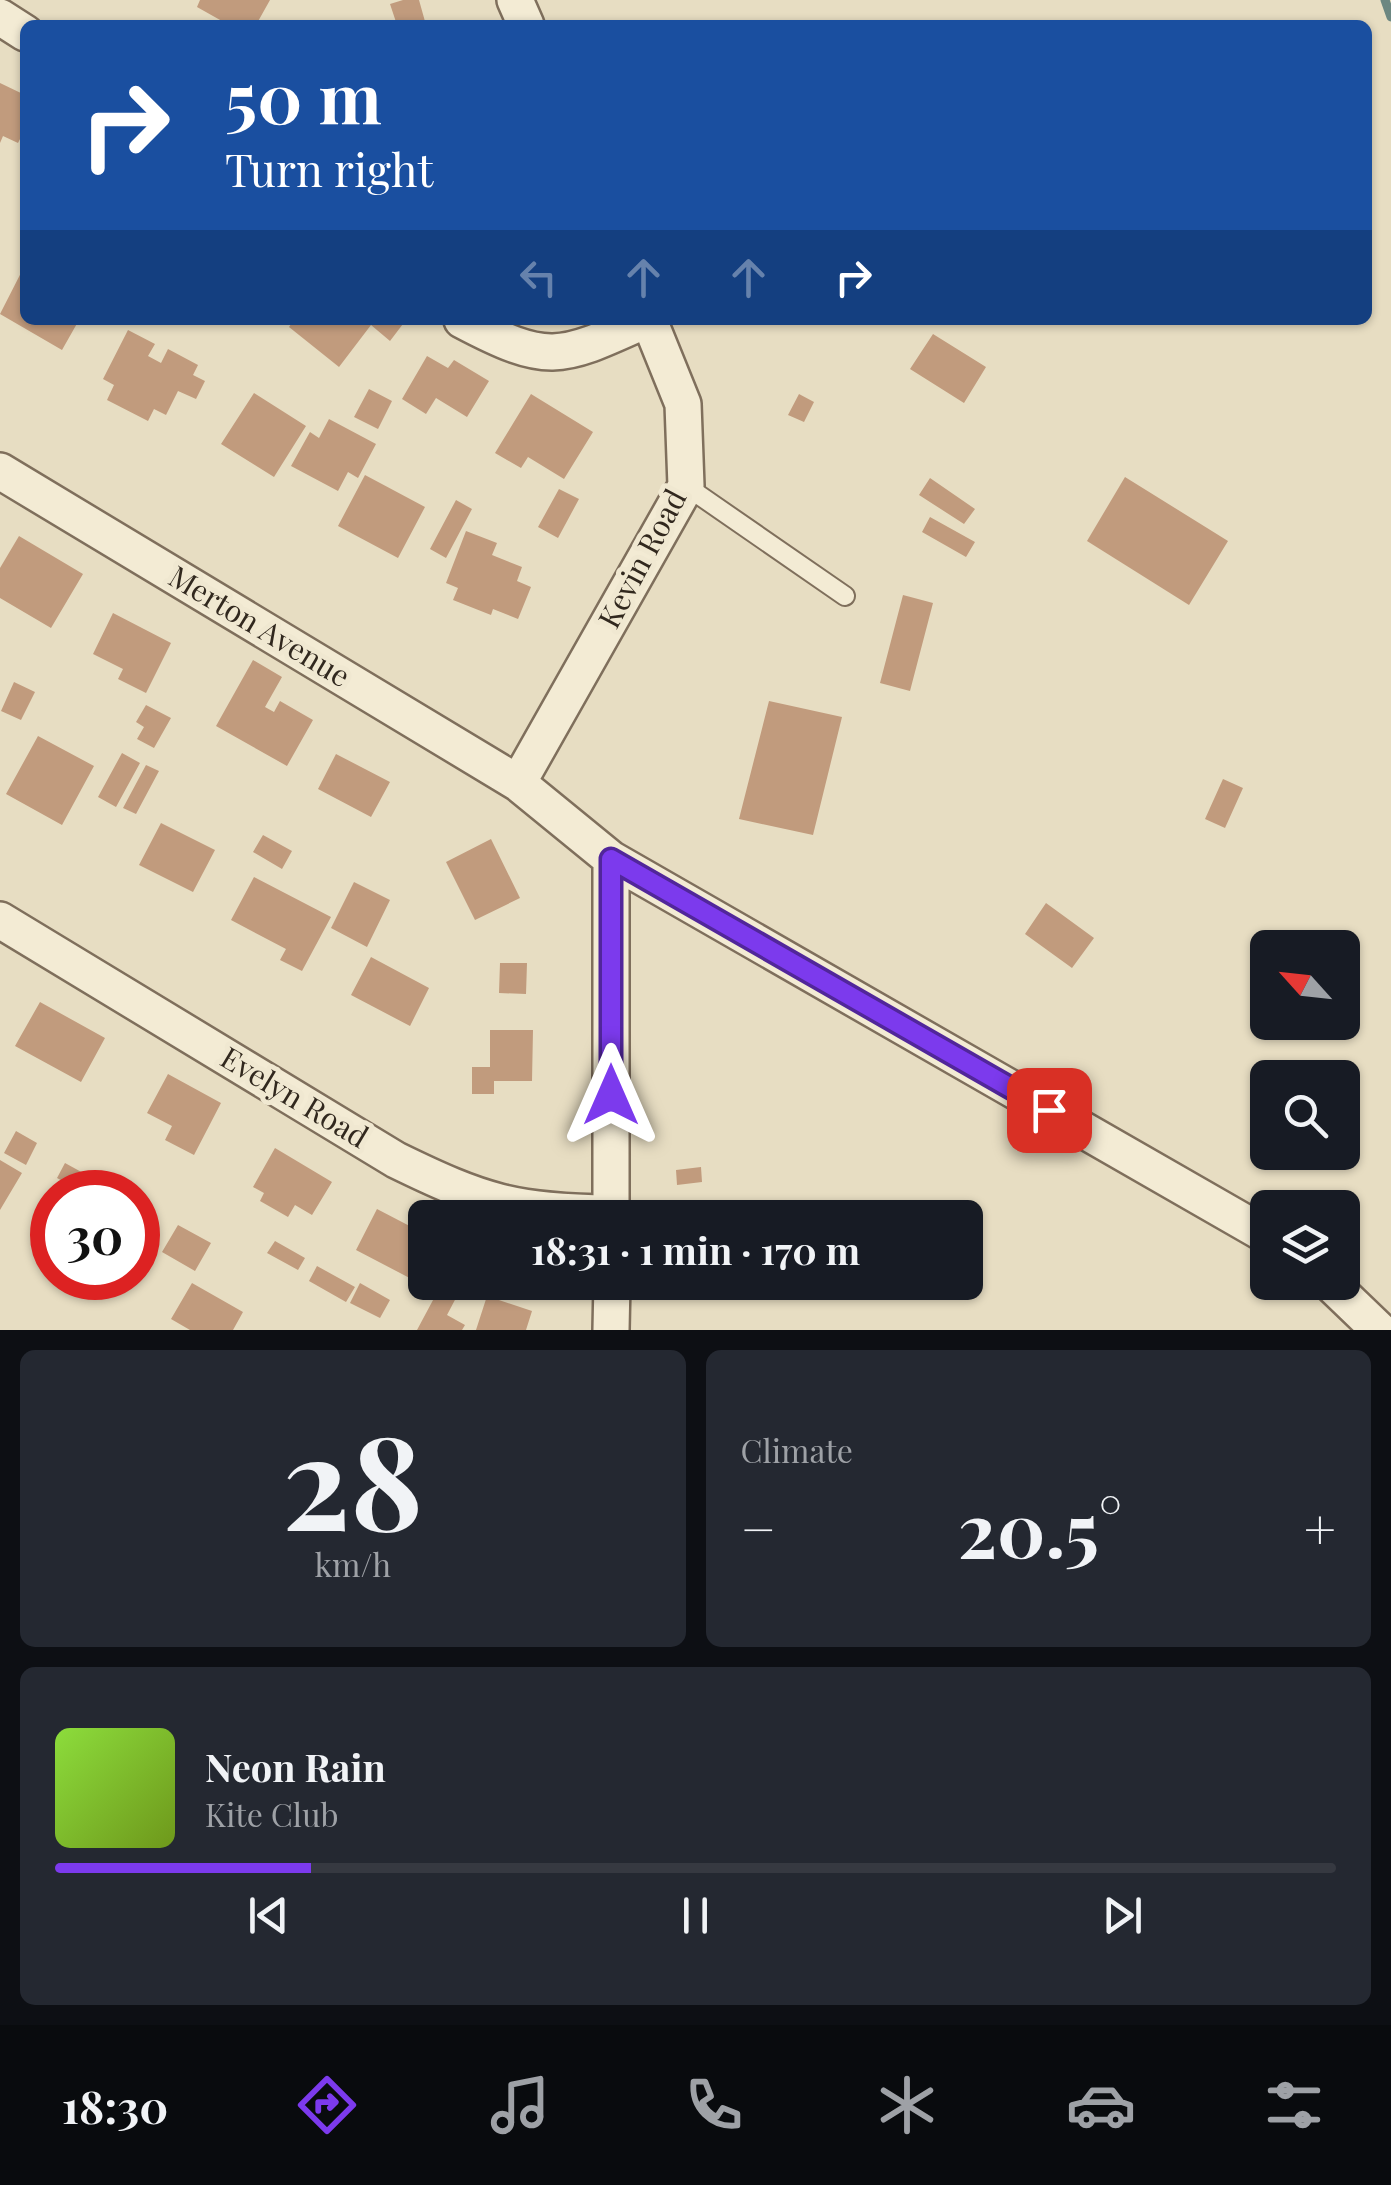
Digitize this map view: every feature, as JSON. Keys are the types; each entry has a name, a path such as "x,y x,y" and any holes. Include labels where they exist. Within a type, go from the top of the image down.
{"street":[{"path":"472,325 515,347 548,356 575,352 636,325"},
{"name":"Kevin Road","path":"518,783 686,486 683,404 649,325"},
{"name":"Merton Avenue","path":"0,471 518,783 611,859 1250,1226"},
{"path":"611,859 611,1200"},
{"name":"Evelyn Road","path":"0,920 396,1160 485,1200"},
{"path":"611,1330 612,1300"},
{"path":"1347,1300 1379,1330"}],"lane":[{"path":"686,486 845,596"}],"building":[{"path":"200,0 270,0 259,20 220,20 197,7"},
{"path":"419,0 425,20 395,20 390,4"},
{"path":"0,83 20,93 20,139 18,143 3,136 0,143"},
{"path":"20,275 20,325 76,325 62,350 0,314"},
{"path":"290,325 371,325 339,367"},
{"path":"371,325 402,325 390,341"},
{"path":"128,330 155,344 148,356 161,363 168,349 198,365 193,375 205,381 196,399 178,391 166,415 154,409 148,421 107,400 114,385 103,379"},
{"path":"933,334 986,367 964,403 910,369"},
{"path":"427,356 448,368 454,360 489,381 467,417 436,398 426,414 402,399"},
{"path":"369,389 392,401 378,429 354,417"},
{"path":"254,393 306,426 274,477 221,444"},
{"path":"531,394 593,432 564,479 528,457 521,468 495,453"},
{"path":"799,394 814,402 804,422 788,415"},
{"path":"329,419 376,444 358,478 348,472 338,491 291,466 310,432 319,438"},
{"path":"365,475 425,507 398,558 338,526"},
{"path":"1125,477 1228,541 1189,605 1087,541"},
{"path":"930,478 975,509 964,524 919,495"},
{"path":"559,489 579,499 558,538 538,527"},
{"path":"456,500 472,509 446,558 430,549"},
{"path":"930,517 975,542 966,557 922,532"},
{"path":"466,531 497,543 492,555 522,567 517,581 531,587 518,619 493,609 491,615 453,600 458,588 446,583"},
{"path":"19,536 83,574 51,628 0,598 0,568"},
{"path":"903,595 933,603 910,691 880,683"},
{"path":"113,613 171,643 146,693 118,679 123,669 93,654"},
{"path":"253,660 282,677 265,707 274,712 280,701 313,720 287,766 216,726"},
{"path":"14,682 35,692 21,720 1,711"},
{"path":"769,701 842,717 813,835 739,819"},
{"path":"146,705 171,718 154,748 137,739 144,727 136,722"},
{"path":"38,736 94,766 62,825 6,794"},
{"path":"122,753 140,763 116,807 98,797"},
{"path":"336,754 390,782 371,817 318,789"},
{"path":"146,765 159,771 136,814 123,808"},
{"path":"1223,779 1243,788 1225,828 1205,819"},
{"path":"161,823 215,850 193,892 139,865"},
{"path":"263,835 292,851 282,869 253,852"},
{"path":"491,839 520,898 475,920 446,862"},
{"path":"254,877 331,917 302,971 280,960 286,949 231,920"},
{"path":"354,882 390,900 367,947 331,928"},
{"path":"1046,903 1094,938 1072,968 1025,934"},
{"path":"371,957 429,988 410,1026 351,995"},
{"path":"500,963 527,963 526,994 499,993"},
{"path":"40,1002 105,1038 81,1082 15,1046"},
{"path":"490,1030 533,1030 532,1081 494,1081 494,1094 472,1094 472,1067 490,1067"},
{"path":"168,1074 221,1103 194,1155 165,1140 172,1126 147,1113"},
{"path":"16,1131 37,1143 26,1165 4,1153"},
{"path":"275,1148 332,1182 312,1215 295,1205 288,1217 260,1201 264,1193 253,1187"},
{"path":"0,1160 22,1173 0,1210"},
{"path":"701,1167 702,1182 677,1185 676,1170"},
{"path":"377,1209 408,1225 408,1277 356,1250"},
{"path":"178,1225 211,1243 195,1271 162,1252"},
{"path":"275,1241 305,1258 298,1270 267,1253"},
{"path":"317,1266 355,1287 346,1302 309,1281"},
{"path":"192,1283 243,1312 233,1330 190,1330 171,1319"},
{"path":"360,1283 390,1300 380,1318 350,1303"},
{"path":"433,1300 455,1300 447,1315 465,1325 462,1330 417,1330"},
{"path":"486,1300 499,1300 532,1311 526,1330 476,1330"}],"waterway":[{"path":"1385,0 1391,17"}],"route":[{"path":"611,1095 611,859 1049,1110"}]}
